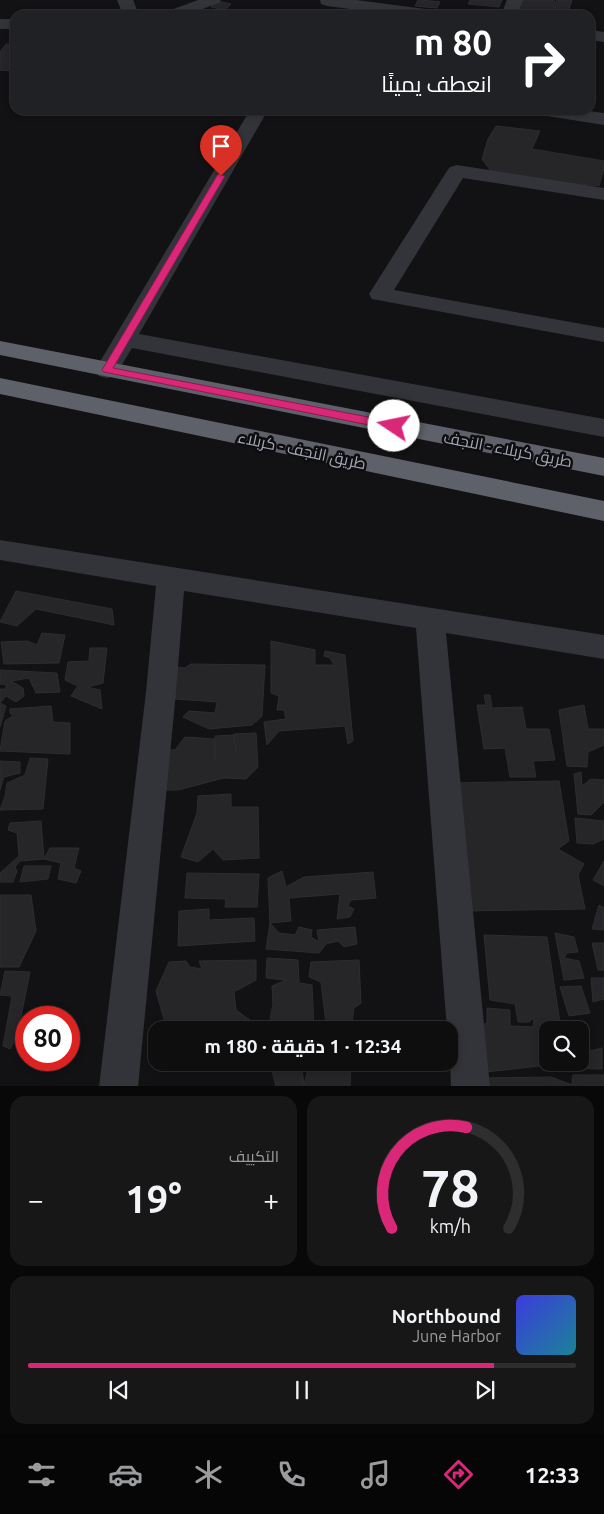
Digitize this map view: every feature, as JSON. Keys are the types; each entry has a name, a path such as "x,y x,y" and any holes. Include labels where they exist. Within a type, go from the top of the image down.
{"highway":[{"path":"0,338 107,370"},
{"name":"طريق کربلاء - النجف","path":"0,348 604,467"},
{"name":"طريق النجف - کربلاء","path":"0,386 604,511"},
{"path":"0,396 91,406"}],"street":[{"path":"185,10 213,0"},
{"path":"324,5 408,6"},
{"path":"107,370 256,115"},
{"path":"576,115 604,119"},
{"path":"604,194 457,172 380,294 604,335"},
{"path":"125,339 604,428"},
{"path":"0,550 604,647"},
{"path":"118,1086 160,702 171,577"},
{"path":"430,618 471,1086"}],"building":[{"path":"418,0 440,2 437,8 415,6"},
{"path":"470,0 502,0 499,7 468,4"},
{"path":"522,0 555,1 553,10 519,9"},
{"path":"557,0 572,0 569,10 554,10"},
{"path":"217,1 231,4 225,10 211,7"},
{"path":"6,44 10,44 10,71 0,70 0,52"},
{"path":"496,126 540,131 532,149 604,161 599,186 494,175 482,159 488,139"},
{"path":"16,591 112,609 114,625 36,609 17,626 0,622"},
{"path":"42,633 65,635 59,663 4,664 1,642 27,641 37,645"},
{"path":"271,641 315,650 315,665 334,665 330,658 324,656 325,651 345,655 353,741 348,744 345,726 279,731 267,745 264,722 286,719 284,710 277,710 279,696 271,693"},
{"path":"90,648 107,648 103,683 87,687 100,690 102,709 71,696 78,686 65,680 68,662 89,661"},
{"path":"191,664 265,665 262,716 252,725 209,729 183,717 189,711 215,713 217,702 175,699 176,694 161,692 166,666 185,668"},
{"path":"0,670 57,673 60,692 36,693 29,678 11,681 23,688 24,696 16,702 6,696 0,703 0,689 5,689 7,685 0,684"},
{"path":"484,695 490,695 492,708 522,707 526,729 549,729 555,760 533,761 536,777 510,777 505,748 484,749 477,705 486,705"},
{"path":"0,703 6,706 0,727"},
{"path":"584,705 588,729 604,729 604,745 588,752 587,767 567,766 559,710"},
{"path":"51,706 53,722 70,723 70,754 0,751 5,721 13,716 10,713 10,709"},
{"path":"256,733 258,767 246,779 224,778 178,790 150,790 154,750 175,750 185,737 214,739 215,761 215,736 234,735 236,753 234,734"},
{"path":"30,758 48,759 43,809 0,810 7,783 25,775"},
{"path":"0,761 20,762 20,773 4,777 0,790"},
{"path":"581,772 582,786 591,779 604,780 604,802 591,815 578,814 574,774"},
{"path":"559,781 569,841 558,849 584,864 578,875 585,909 462,911 448,783"},
{"path":"231,794 231,807 258,807 259,858 223,860 213,849 198,862 181,857 197,813 198,796"},
{"path":"575,818 604,821 604,839 593,844 577,843"},
{"path":"41,821 44,859 20,861 15,867 17,871 13,882 0,882 0,873 19,856 17,833 8,830 10,823"},
{"path":"50,848 79,848 74,868 81,871 76,883 58,879 61,863 44,859"},
{"path":"604,861 604,886 593,880"},
{"path":"24,866 51,866 48,879 20,882"},
{"path":"282,871 286,887 304,877 373,872 376,898 351,900 348,906 354,909 350,917 337,919 340,894 289,898 291,921 270,923 268,878"},
{"path":"187,873 259,874 257,907 225,907 226,899 185,898"},
{"path":"0,895 31,895 36,931 19,967 0,967"},
{"path":"599,905 604,908 604,930 592,929"},
{"path":"209,909 209,920 254,918 255,941 178,946 179,911"},
{"path":"270,923 279,933 295,935 299,927 312,930 311,937 319,942 317,930 355,927 357,944 344,947 338,941 326,944 319,953 266,949"},
{"path":"555,933 574,937 578,952 567,953 564,958 579,961 584,978 564,980"},
{"path":"484,935 547,937 560,1021 539,1021 539,1066 486,1072 478,1027 487,1023 487,1008 510,1010 510,1026 533,1027 534,1017 529,1022 518,1022 515,1004 490,1000"},
{"path":"592,943 604,943 604,970 598,970"},
{"path":"267,958 298,960 299,983 312,985 314,1021 270,1021 273,1004 272,986 286,980 266,978"},
{"path":"256,960 256,980 234,992 236,1010 251,1021 164,1021 156,991 169,962 186,961 190,967 202,969 199,961"},
{"path":"359,960 361,1003 354,1008 352,1021 326,1021 321,982 309,977 311,962"},
{"path":"5,971 30,972 23,1006 15,1006 15,1040 10,1049 3,1046 12,996 0,995"},
{"path":"591,978 604,978 604,999 593,1002"},
{"path":"581,986 590,1013 569,1016 560,987"},
{"path":"589,1037 590,1051 602,1048 602,1069 589,1069"},
{"path":"272,1071 302,1071 304,1085 308,1071 351,1071 350,1086 276,1086"},
{"path":"573,1075 604,1075 604,1086 481,1086 484,1078 551,1077 572,1085"}],"route":[{"path":"221,176 107,370 394,426"}]}
